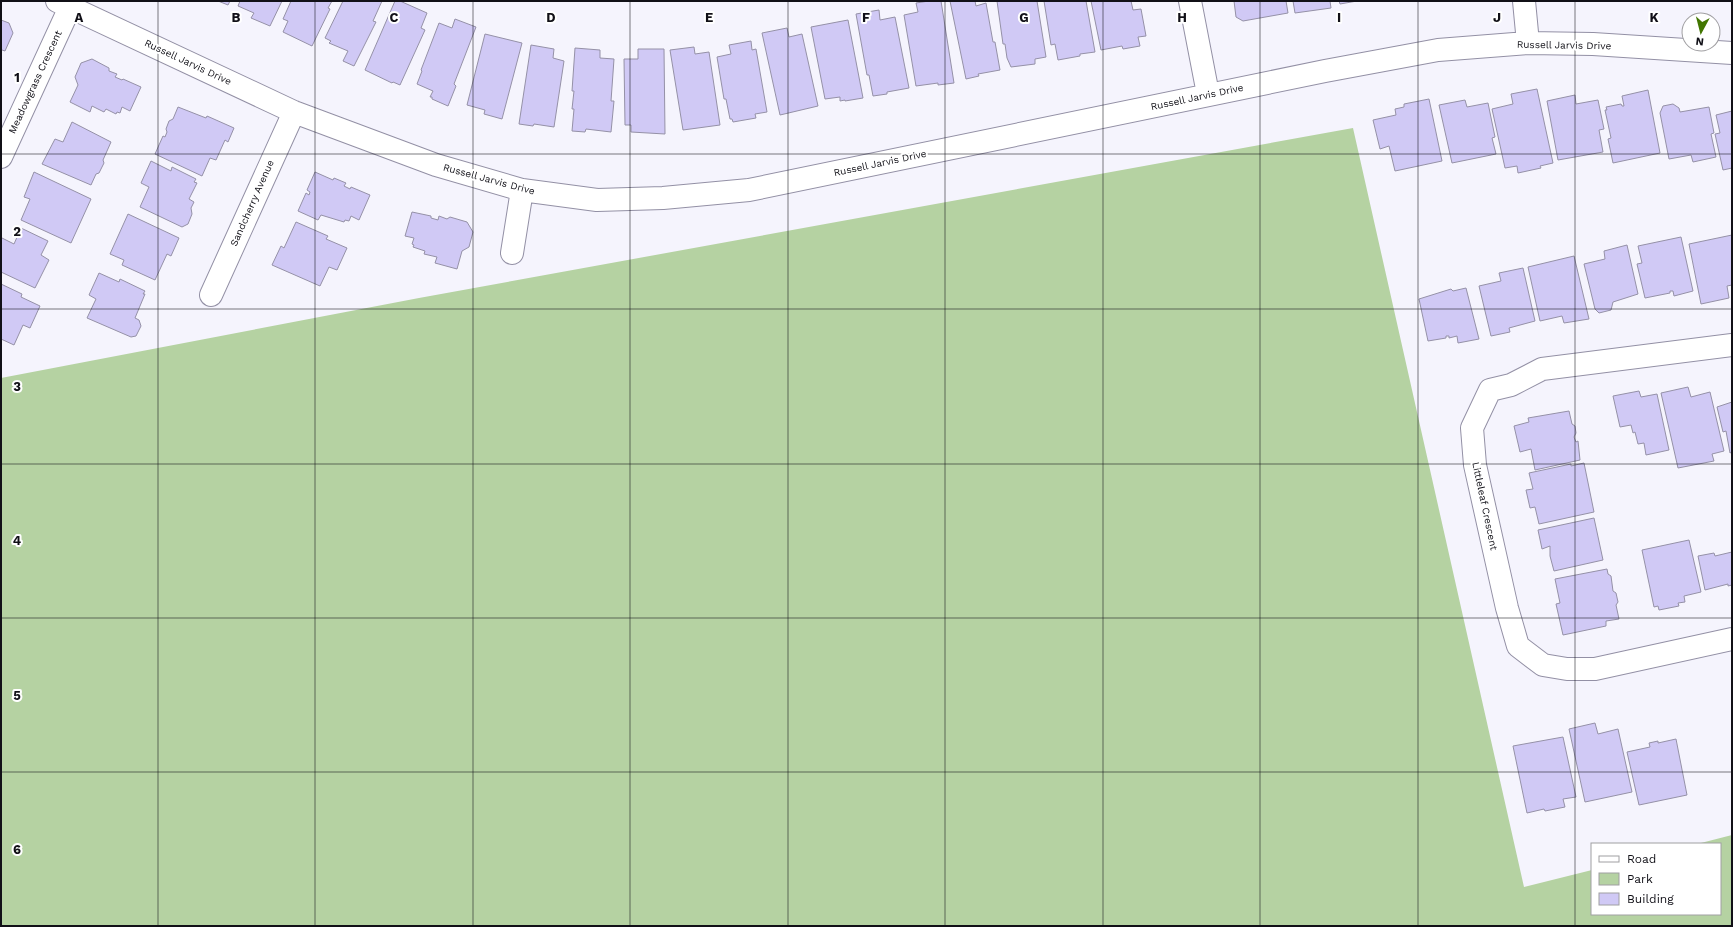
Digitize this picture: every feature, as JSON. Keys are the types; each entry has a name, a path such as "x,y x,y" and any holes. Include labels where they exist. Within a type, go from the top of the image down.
{"street":[{"path":"1190,1 1208,94"},
{"path":"1524,1 1528,43"},
{"name":"Russell Jarvis Drive","path":"64,4 294,112 436,165 522,190 597,200 663,198 749,190 1208,94 1438,50 1528,43 1593,44 1732,53"},
{"name":"Meadowgrass Crescent","path":"1,157 64,4"},
{"name":"Sandcherry Avenue","path":"211,295 294,112"},
{"path":"512,253 522,190"},
{"name":"Littleleaf Crescent","path":"1732,345 1542,369 1511,385 1490,390 1472,428 1475,465 1507,608 1518,646 1543,665 1567,669 1595,669 1732,639"}],"green space":[{"path":"1353,128 1524,887 1591,870 1591,915 1721,915 1721,843 1701,843 1732,835 1732,926 1,926 1,378 419,298"}],"building":[{"path":"218,1 230,1 228,5"},
{"path":"240,1 282,1 270,26 251,18 254,13 238,6"},
{"path":"291,1 332,1 328,8 330,9 312,46 283,32 288,21 283,19"},
{"path":"343,1 382,1 373,21 376,22 354,66 343,61 348,51 329,43 331,41 325,38"},
{"path":"395,1 400,1 427,13 421,28 425,30 400,85 393,82 392,83 365,70"},
{"path":"941,1 954,83 938,85 938,83 916,86 904,15 918,12 916,3"},
{"path":"950,1 975,1 976,6 986,3 1000,70 978,74 979,76 966,79"},
{"path":"997,1 1037,1 1046,57 1035,59 1035,64 1011,67 1007,58 1005,44 1003,44"},
{"path":"1044,1 1086,1 1095,52 1080,54 1080,56 1058,60 1055,44 1051,45"},
{"path":"1091,1 1131,1 1133,10 1141,9 1146,36 1138,37 1140,46 1123,49 1122,46 1101,50"},
{"path":"1234,1 1286,1 1288,13 1243,21 1236,17"},
{"path":"1293,1 1330,1 1331,8 1295,13"},
{"path":"1339,1 1357,1 1340,4"},
{"path":"879,10 880,20 895,17 909,88 873,96 869,75 867,75 856,14"},
{"path":"455,19 476,27 454,84 456,86 448,106 430,97 433,91 417,84 439,23 452,28"},
{"path":"1,20 9,23 13,33 5,51 1,51"},
{"path":"848,20 863,98 845,101 840,101 840,97 825,99 811,27"},
{"path":"787,28 789,37 802,34 818,106 780,115 762,33"},
{"path":"485,34 522,43 502,119 484,114 485,110 467,105"},
{"path":"751,41 752,50 756,49 767,112 755,114 756,118 733,122 732,119 730,119 726,99 724,99 717,57 731,54 729,45"},
{"path":"531,45 554,49 553,58 564,61 554,127 534,124 533,126 519,124"},
{"path":"694,47 695,54 709,52 720,125 683,130 670,50"},
{"path":"575,48 600,50 600,58 614,59 611,101 614,101 611,132 586,129 585,132 572,131 574,91 572,91"},
{"path":"638,49 664,49 665,134 631,132 631,125 625,125 624,59 638,59"},
{"path":"92,59 109,68 109,71 117,74 115,77 141,87 130,111 122,107 120,113 117,112 116,114 106,109 104,112 92,106 90,112 70,102 78,85 75,77 81,63"},
{"path":"1537,89 1553,163 1540,166 1541,168 1518,173 1517,166 1505,168 1492,109 1513,104 1511,94"},
{"path":"1648,90 1660,153 1613,163 1608,139 1611,138 1605,110 1607,110 1606,107 1621,104 1624,106 1622,96"},
{"path":"1575,95 1576,104 1598,100 1604,129 1599,130 1603,152 1558,160 1547,101"},
{"path":"1429,99 1442,161 1395,171 1389,146 1380,149 1373,120 1396,115 1395,109 1404,107 1404,104"},
{"path":"1465,100 1467,107 1488,103 1495,137 1492,138 1496,154 1452,163 1439,105"},
{"path":"1673,104 1679,108 1680,112 1709,107 1714,133 1711,134 1716,157 1693,162 1691,155 1669,159 1660,113 1663,106"},
{"path":"178,107 206,118 207,116 234,128 228,142 225,140 216,160 210,158 202,176 155,154 163,136 165,137 169,121 173,119"},
{"path":"1732,111 1732,168 1723,170 1715,134 1720,133 1716,115"},
{"path":"72,122 111,142 103,160 104,163 99,173 96,174 91,185 42,164 55,139 63,142"},
{"path":"151,161 171,171 172,167 196,179 194,182 197,183 189,199 194,202 191,208 192,214 188,224 182,227 140,207 149,187 141,183"},
{"path":"34,172 91,199 71,243 21,220 30,199 24,197"},
{"path":"315,172 333,180 334,178 346,183 344,186 350,189 351,187 370,195 359,220 351,216 349,221 345,220 344,222 321,215 318,220 298,211 306,193 309,195 310,192 307,190"},
{"path":"412,212 431,216 431,218 438,220 439,216 447,219 450,217 467,222 473,232 469,247 462,251 457,269 435,263 437,257 424,254 425,251 413,247 414,245 412,244 414,238 405,236"},
{"path":"128,214 179,238 171,256 167,254 155,280 122,265 124,260 110,254"},
{"path":"296,222 328,236 326,239 347,248 337,270 329,267 320,286 272,265 281,246 284,248"},
{"path":"21,228 48,241 41,255 49,260 35,288 1,272 1,239 2,238 14,244"},
{"path":"1732,235 1732,285 1727,286 1729,298 1701,304 1689,244"},
{"path":"1681,237 1693,291 1674,296 1673,291 1670,291 1670,293 1645,298 1637,264 1642,263 1638,246"},
{"path":"1627,245 1638,294 1613,302 1611,310 1599,313 1595,309 1584,264 1605,259 1604,251"},
{"path":"1574,256 1589,319 1564,323 1562,316 1540,321 1528,267"},
{"path":"1523,268 1535,321 1509,328 1510,332 1491,336 1479,286 1501,281 1499,273"},
{"path":"99,273 119,282 120,279 145,291 135,318 139,320 141,326 136,336 131,337 87,318 96,299 89,295"},
{"path":"1,284 22,294 21,297 40,306 30,328 23,325 14,345 1,339"},
{"path":"1466,288 1479,339 1458,343 1457,336 1449,338 1449,336 1446,336 1446,338 1428,341 1419,299 1451,289 1453,291"},
{"path":"1688,387 1691,397 1710,392 1724,451 1712,454 1714,461 1678,468 1661,393"},
{"path":"1639,391 1641,397 1657,394 1669,450 1646,455 1644,443 1638,444 1635,432 1633,433 1631,425 1620,427 1613,396"},
{"path":"1732,402 1732,452 1730,453 1726,431 1723,432 1717,407"},
{"path":"1569,411 1572,424 1575,426 1576,433 1574,437 1576,442 1578,441 1580,460 1535,470 1531,449 1520,452 1514,426 1529,422 1528,418"},
{"path":"1584,463 1594,512 1539,524 1535,507 1530,508 1526,490 1533,489 1529,473 1571,464 1571,466"},
{"path":"1594,518 1603,560 1554,571 1550,556 1550,546 1542,549 1538,530"},
{"path":"1689,540 1701,592 1684,596 1685,602 1678,603 1679,606 1659,610 1658,606 1654,607 1642,550"},
{"path":"1732,552 1732,585 1728,586 1728,584 1705,590 1698,556 1714,553 1715,556"},
{"path":"1607,569 1608,574 1611,576 1613,591 1616,593 1618,602 1616,605 1619,619 1606,621 1606,626 1563,635 1556,604 1560,603 1555,579"},
{"path":"1595,723 1598,734 1618,729 1632,792 1585,802 1569,729"},
{"path":"1563,737 1576,797 1563,799 1565,807 1545,811 1544,809 1527,813 1513,746"},
{"path":"1676,739 1687,795 1639,805 1627,752 1650,747 1649,743 1658,741 1658,743"}]}
